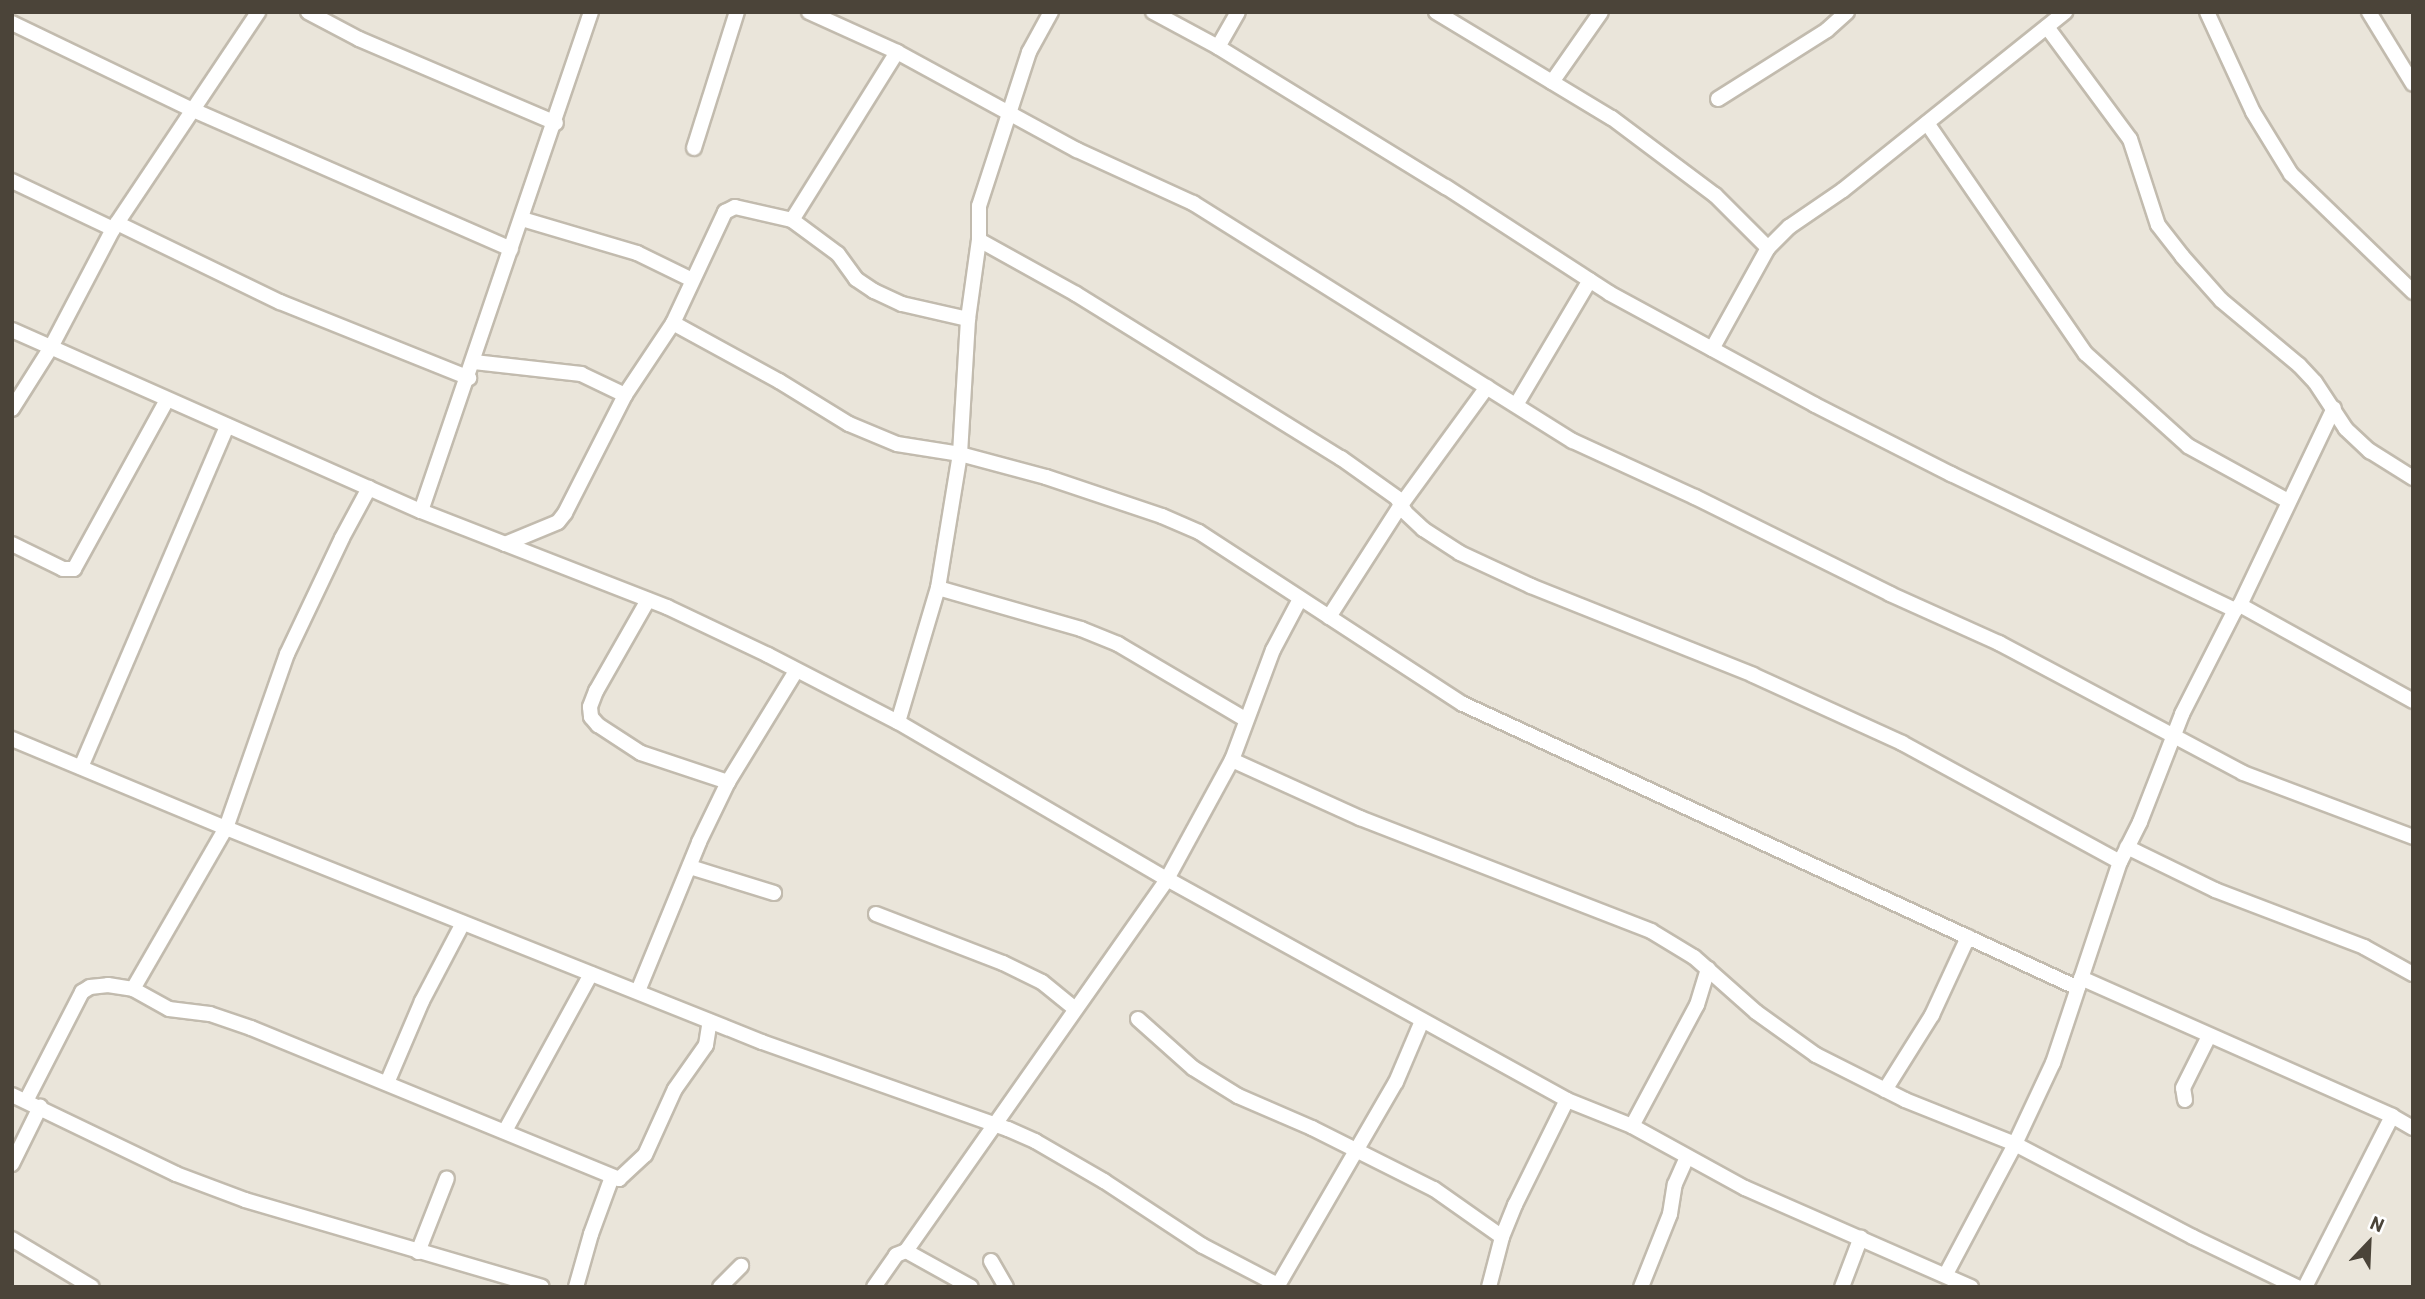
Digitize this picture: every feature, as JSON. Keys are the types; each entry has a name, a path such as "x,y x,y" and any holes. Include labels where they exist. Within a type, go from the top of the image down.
{"street":[{"path":"12,409 50,349 115,225 258,12"},
{"path":"308,12 359,39 556,123"},
{"path":"421,511 469,378 592,12"},
{"path":"694,148 725,57 737,12"},
{"path":"809,12 897,52 1007,114 1194,203 1573,441 1695,497 1890,594 1999,643 2175,734 2243,773 2413,837"},
{"path":"898,722 938,588 960,454 968,319 979,240 979,206 1029,52 1051,12"},
{"path":"1153,12 1218,47 1446,187 1590,280 1712,349 1951,474 2238,608 2413,701"},
{"path":"1218,47 1238,12"},
{"path":"1436,12 1612,118 1715,195 1768,248"},
{"path":"1552,82 1601,12"},
{"path":"1718,100 1827,30 1847,12"},
{"path":"1712,349 1768,248 1789,227 1843,190 2065,12"},
{"path":"2207,12 2253,112 2291,174 2413,292"},
{"path":"2369,12 2413,84"},
{"path":"12,23 193,110 511,249"},
{"path":"2047,27 2130,139 2158,225 2221,300 2299,365 2334,408 2346,429 2370,451 2413,478"},
{"path":"792,220 897,52"},
{"path":"1927,123 2086,354 2188,446 2288,501"},
{"path":"12,181 115,225 280,302 469,378"},
{"path":"505,544 558,522 565,513 625,395 673,323 692,279 729,208 792,220 838,254 856,279 874,291 902,304 968,319"},
{"path":"522,219 637,253 692,279"},
{"path":"979,240 1076,294 1340,458 1397,498 1423,529 1460,553 1531,586 1753,675 1902,743 2120,862"},
{"path":"1516,405 1590,280"},
{"path":"673,323 779,381 849,424 897,444 960,454 1046,477 1162,516 1199,532 1263,571 1300,599 1462,704 1968,937 2209,1036 2392,1116 2413,1128"},
{"path":"12,330 421,511 648,600 768,655 898,722 1167,879 1567,1100 1632,1126 1686,1159 1745,1188 1971,1287"},
{"path":"474,362 581,374 625,395"},
{"path":"1329,617 1401,505 1486,387"},
{"path":"12,544 63,569 74,569 167,400"},
{"path":"1946,1274 2015,1144 2053,1063 2120,862 2175,734 2334,408"},
{"path":"81,767 227,426"},
{"path":"133,989 226,828 287,654 369,488"},
{"path":"938,588 1081,629 1118,644 1245,719"},
{"path":"874,1287 896,1255 906,1251 1167,879 1232,760 1245,719 1273,650 1300,599"},
{"path":"648,600 596,691 589,712 597,725 641,753 728,782"},
{"path":"638,991 728,782 796,671"},
{"path":"12,739 226,828 710,1021 964,1111 1035,1140 1203,1246 1277,1285 1396,1082 1422,1021"},
{"path":"1232,760 1360,818 1651,931 1708,969 1756,1012 1816,1055 1885,1090 2015,1144 2193,1237 2297,1287"},
{"path":"2127,847 2215,890 2353,941 2413,974"},
{"path":"690,867 774,892"},
{"path":"876,914 1003,963 1042,982 1074,1008"},
{"path":"387,1083 422,1001 463,923"},
{"path":"1885,1090 1932,1015 1968,937"},
{"path":"1632,1126 1697,1005 1708,969"},
{"path":"505,1131 592,974"},
{"path":"12,1164 33,1104 82,992 90,987 108,985 133,989 169,1009 210,1014 251,1028 619,1179 645,1155 675,1088 705,1045 710,1021"},
{"path":"1138,1019 1193,1068 1238,1096 1355,1149 1434,1189 1502,1237"},
{"path":"2185,1100 2183,1088 2209,1036"},
{"path":"12,1095 176,1174 245,1199 542,1287"},
{"path":"1489,1287 1502,1237 1567,1100"},
{"path":"2305,1287 2392,1116"},
{"path":"1641,1287 1670,1214 1675,1184 1686,1159"},
{"path":"576,1287 591,1234 612,1177"},
{"path":"418,1252 447,1178"},
{"path":"1842,1287 1861,1237"},
{"path":"12,1239 92,1287"},
{"path":"906,1251 971,1287"},
{"path":"991,1261 1006,1287"},
{"path":"720,1287 741,1266"}],"shaded area":[{"path":"12,12 2413,12 2413,1287 12,1287"}]}
